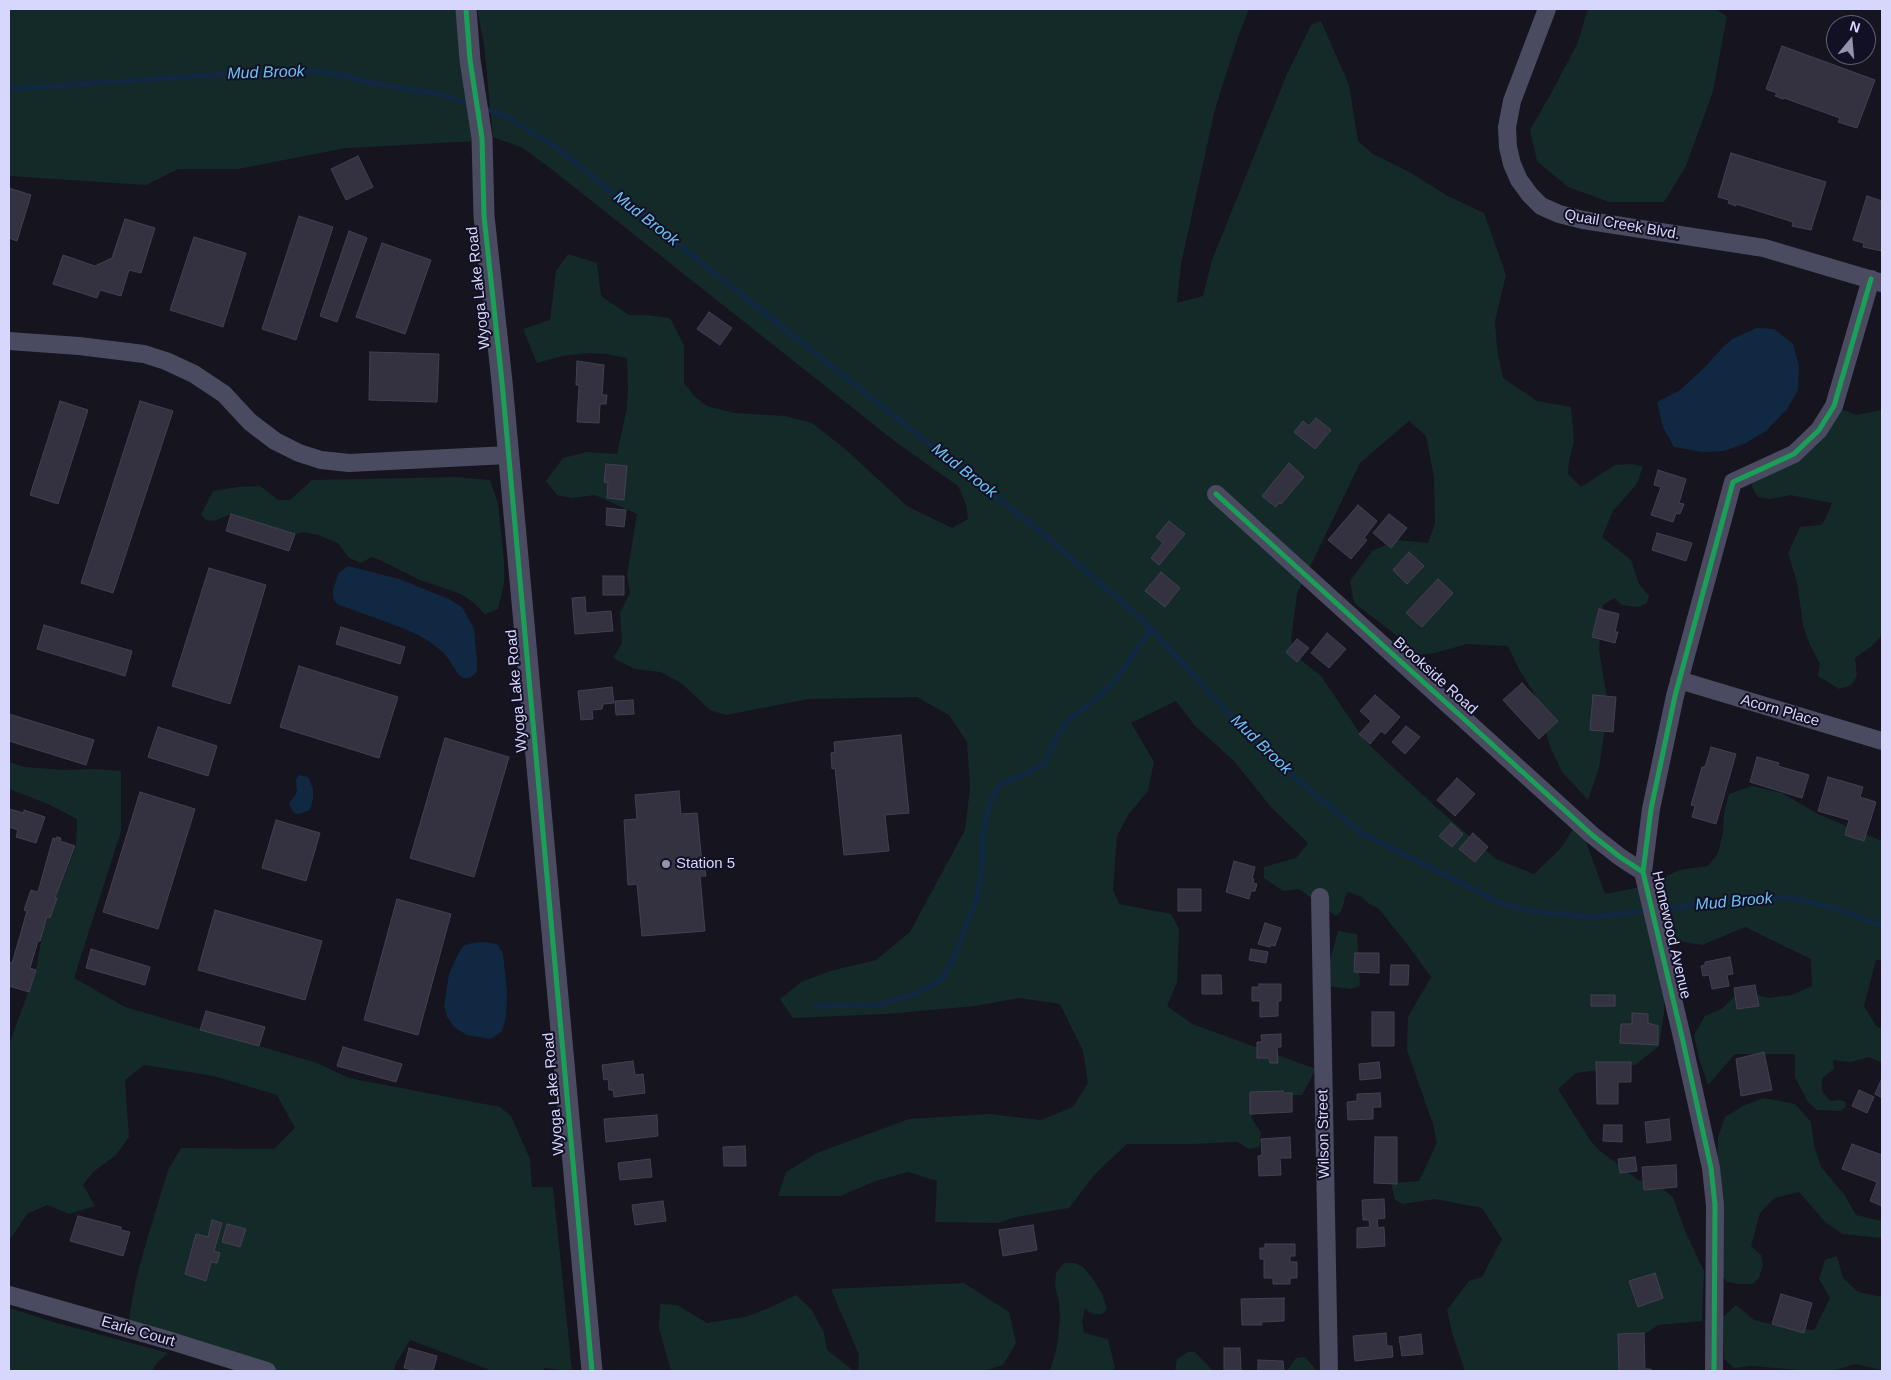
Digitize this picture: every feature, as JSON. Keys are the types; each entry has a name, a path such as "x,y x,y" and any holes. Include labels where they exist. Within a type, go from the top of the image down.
{"street":[{"name":"Wyoga Lake Road","path":"466,9 470,60 482,138 484,216 508,455 592,1371"},
{"name":"Quail Creek Blvd.","path":"1547,9 1512,101 1507,126 1508,147 1512,164 1530,195 1541,206 1559,214 1583,220 1764,248 1877,281"},
{"name":"Homewood Avenue","path":"1714,1371 1715,1205 1711,1168 1644,879 1651,809 1679,680 1733,482 1794,454 1818,430 1834,406 1877,281"},
{"path":"9,341 79,346 144,354 166,361 194,374 224,394 250,422 274,441 299,453 321,460 349,463 508,455"},
{"name":"Brookside Road","path":"1216,494 1644,879"},
{"name":"Acorn Place","path":"1679,680 1882,741"},
{"name":"Wilson Street","path":"1320,897 1329,1371"},
{"name":"Earle Court","path":"9,1295 172,1341 266,1371"}],"green space":[{"path":"9,9 466,9 478,141 346,148 238,169 178,169 146,185 9,176"},
{"path":"477,9 1249,9 1215,109 1181,264 1177,303 1203,296 1212,260 1287,74 1311,25 1321,21 1349,85 1358,141 1373,154 1411,173 1446,195 1484,213 1506,275 1495,321 1497,349 1503,378 1537,401 1571,407 1574,441 1568,474 1581,487 1615,465 1633,464 1643,467 1636,485 1613,511 1602,537 1631,560 1639,584 1649,596 1647,603 1638,607 1622,605 1614,598 1603,605 1599,650 1606,693 1605,727 1599,768 1588,800 1562,772 1550,746 1534,693 1519,669 1508,646 1467,644 1435,653 1418,655 1400,638 1354,603 1350,581 1372,551 1397,540 1428,543 1435,523 1434,477 1426,436 1409,421 1360,463 1297,594 1291,640 1297,657 1321,676 1365,741 1438,809 1496,859 1534,874 1561,848 1573,829 1585,839 1605,894 1646,886 1679,870 1708,866 1718,853 1729,794 1752,786 1782,793 1820,815 1882,841 1882,960 1876,960 1864,1006 1876,1026 1882,1029 1882,1063 1869,1057 1851,1062 1833,1060 1834,1069 1822,1078 1822,1091 1830,1101 1840,1100 1846,1102 1845,1108 1840,1111 1817,1110 1808,1102 1795,1077 1795,1054 1735,1054 1708,1085 1700,1062 1694,1035 1705,1016 1723,1008 1740,990 1769,998 1791,995 1812,986 1811,959 1745,927 1702,945 1673,940 1657,934 1664,979 1664,1013 1659,1046 1635,1065 1576,1073 1558,1089 1590,1140 1599,1150 1638,1180 1655,1183 1673,1197 1685,1231 1704,1271 1702,1321 1658,1325 1640,1337 1631,1371 1465,1371 1453,1336 1447,1310 1469,1281 1482,1277 1502,1239 1482,1208 1435,1199 1403,1204 1395,1200 1391,1183 1419,1181 1437,1143 1433,1124 1407,1050 1408,1017 1431,977 1378,908 1368,903 1362,897 1348,892 1342,910 1336,916 1299,889 1283,891 1264,878 1264,867 1296,858 1308,843 1271,807 1234,761 1195,726 1176,701 1131,723 1154,762 1148,791 1128,815 1117,836 1113,889 1119,904 1171,914 1179,929 1177,982 1167,1006 1192,1024 1316,1069 1302,1095 1267,1096 1251,1117 1261,1133 1259,1147 1249,1149 1237,1142 1127,1144 1095,1174 1069,1208 1016,1217 998,1223 935,1222 937,1181 908,1172 875,1181 841,1196 778,1196 786,1172 817,1153 909,1119 990,1114 1041,1120 1073,1107 1088,1083 1083,1051 1060,1004 1019,998 975,1006 886,1014 793,1018 780,999 801,982 830,971 876,960 910,932 965,830 970,788 967,742 949,715 917,697 808,699 726,715 710,710 681,683 661,672 635,669 613,658 622,643 620,613 630,593 627,575 637,514 595,495 572,498 557,495 546,481 563,458 587,452 617,454 627,408 627,358 590,353 562,356 537,363 523,329 550,320 556,271 568,254 597,263 601,296 629,315 670,318 684,346 684,383 694,396 707,406 734,413 785,416 812,423 843,447 907,506 952,528 968,519 966,504 958,486 897,443 550,168 523,148 493,137 484,44"},
{"path":"1588,9 1714,9 1727,16 1713,91 1686,166 1664,202 1609,202 1568,187 1537,161 1530,130 1578,42"},
{"path":"1834,406 1856,415 1882,410 1882,635 1872,646 1855,658 1857,676 1851,685 1839,689 1818,676 1820,664 1809,643 1803,625 1797,582 1788,553 1800,527 1821,525 1832,503 1790,495 1770,499 1758,497 1752,487 1753,473 1794,454"},
{"path":"456,477 490,480 498,504 504,562 504,584 498,609 485,614 461,594 420,580 372,557 360,563 348,557 338,543 318,535 304,532 295,534 231,514 214,521 206,520 201,515 213,491 238,487 260,486 278,500 290,500 312,480"},
{"path":"9,762 25,767 121,771 121,831 74,978 125,1007 317,1063 349,1078 500,1107 511,1116 530,1159 532,1187 553,1187 572,1371 544,1368 543,1371 493,1371 410,1340 395,1365 394,1371 265,1371 127,1329 136,1279 148,1236 168,1170 181,1148 274,1149 295,1128 277,1095 214,1076 144,1065 125,1080 129,1137 116,1155 93,1172 83,1185 95,1206 69,1214 47,1205 27,1214 9,1241 9,1045 36,970 43,930 76,847 77,819 48,804 9,789"},
{"path":"1338,931 1357,934 1360,986 1351,989 1328,986 1327,971"},
{"path":"1764,1098 1795,1104 1811,1122 1814,1145 1821,1167 1844,1194 1856,1215 1882,1221 1882,1238 1843,1234 1827,1224 1799,1192 1774,1198 1760,1213 1751,1246 1761,1255 1763,1265 1759,1278 1752,1284 1727,1282 1718,1271 1718,1137 1725,1117 1743,1106"},
{"path":"1837,1256 1843,1278 1858,1292 1882,1297 1882,1370 1855,1364 1832,1371 1751,1366 1734,1368 1724,1359 1723,1317 1736,1305 1754,1320 1782,1327 1814,1330 1830,1298 1819,1279 1825,1260"},
{"path":"1064,1263 1075,1263 1083,1267 1102,1294 1107,1309 1102,1314 1093,1314 1085,1309 1082,1321 1084,1333 1108,1339 1115,1368 1113,1371 1050,1371 1057,1347 1060,1319 1059,1302 1055,1286 1056,1273"},
{"path":"964,1283 1009,1312 1016,1343 1003,1365 984,1371 858,1371 859,1355 831,1289"},
{"path":"796,1295 812,1310 824,1333 827,1350 854,1371 671,1371 659,1328 660,1304 677,1305 707,1323 745,1317"},
{"path":"9,1308 168,1353 157,1363 152,1371 9,1371"},
{"path":"1188,1352 1195,1352 1213,1371 1175,1371 1177,1359"},
{"path":"1305,1357 1317,1371 1287,1371 1296,1358"}],"water":[{"path":"1757,328 1774,329 1793,344 1799,366 1798,390 1787,409 1766,431 1744,444 1724,451 1703,452 1674,447 1663,427 1657,402 1679,391 1732,339"},
{"path":"348,566 399,579 449,599 462,607 474,629 477,671 474,675 464,678 459,675 445,654 418,635 337,604 333,598 333,589 339,573"},
{"path":"299,775 308,777 313,789 313,799 310,810 299,814 294,813 289,804 297,792 296,780"},
{"path":"482,942 498,945 503,954 507,992 506,1017 502,1031 491,1039 467,1035 455,1028 447,1017 444,1006 449,974 463,946"}],"building":[{"path":"1782,46 1826,62 1826,65 1834,65 1875,80 1857,128 1838,122 1840,118 1775,96 1777,93 1766,89"},
{"path":"1731,153 1826,182 1811,230 1792,226 1793,222 1736,204 1736,206 1728,203 1729,200 1718,197"},
{"path":"358,156 373,187 346,200 331,169"},
{"path":"9,188 31,195 17,241 9,238"},
{"path":"1867,196 1882,201 1882,251 1863,247 1864,243 1853,240"},
{"path":"299,216 333,227 296,340 262,329"},
{"path":"125,219 155,228 141,273 129,270 121,296 100,290 97,298 53,284 63,255 95,266 112,258"},
{"path":"349,231 367,238 337,322 320,316"},
{"path":"194,237 246,253 223,327 170,310"},
{"path":"382,243 431,260 405,334 356,317"},
{"path":"709,312 732,328 720,345 697,329"},
{"path":"370,352 439,354 437,402 369,400"},
{"path":"577,361 604,365 602,395 607,395 606,404 600,404 599,423 577,422 579,385 576,385"},
{"path":"60,401 88,410 58,504 30,495"},
{"path":"140,401 173,411 113,593 81,583"},
{"path":"1316,418 1331,430 1315,449 1294,432 1303,421 1309,426"},
{"path":"1289,463 1304,477 1281,504 1279,503 1276,507 1262,496"},
{"path":"606,464 627,466 624,500 607,498 608,483 604,482"},
{"path":"1658,470 1686,479 1679,503 1684,504 1680,514 1676,513 1673,522 1651,515 1661,487 1654,485"},
{"path":"1358,505 1377,521 1364,538 1367,540 1351,559 1328,540"},
{"path":"607,508 626,510 624,527 606,525"},
{"path":"231,514 295,534 289,551 226,531"},
{"path":"1389,514 1407,528 1391,548 1373,533"},
{"path":"1169,521 1185,534 1159,565 1151,558 1163,543 1156,537"},
{"path":"1657,533 1692,543 1686,561 1652,550"},
{"path":"1409,552 1424,566 1407,584 1393,570"},
{"path":"209,568 266,585 230,704 172,686"},
{"path":"1161,572 1180,588 1165,607 1145,591"},
{"path":"603,576 624,576 624,595 603,595"},
{"path":"1438,579 1453,593 1422,627 1406,613"},
{"path":"585,597 586,613 611,611 613,631 575,634 572,598"},
{"path":"1599,609 1619,614 1615,632 1618,632 1615,643 1592,637"},
{"path":"44,625 132,651 125,676 37,649"},
{"path":"341,627 405,647 400,664 336,644"},
{"path":"1327,633 1346,649 1329,668 1311,653"},
{"path":"1297,639 1309,648 1297,662 1286,652"},
{"path":"299,666 398,697 379,758 280,727"},
{"path":"1522,683 1558,721 1539,739 1503,700"},
{"path":"612,687 614,703 603,704 602,709 592,710 593,719 581,720 578,691"},
{"path":"1375,695 1400,717 1385,734 1381,731 1370,744 1359,734 1371,721 1360,711"},
{"path":"1593,695 1616,697 1613,732 1590,730"},
{"path":"633,700 634,714 616,715 615,701"},
{"path":"9,714 94,740 86,765 9,741"},
{"path":"1406,726 1420,737 1405,754 1392,742"},
{"path":"158,727 217,746 208,776 148,757"},
{"path":"901,735 909,813 885,815 889,851 844,855 835,768 832,769 831,753 835,752 834,742"},
{"path":"445,738 509,757 474,877 410,858"},
{"path":"1711,747 1736,754 1716,824 1692,817 1695,806 1691,805 1702,767 1705,767"},
{"path":"1757,757 1779,763 1778,766 1809,775 1802,798 1750,782"},
{"path":"1828,777 1863,787 1860,797 1876,802 1864,841 1845,835 1849,820 1818,811"},
{"path":"1457,778 1475,794 1455,816 1437,800"},
{"name":"Station 5","path":"679,791 681,814 697,813 702,863 704,863 706,876 700,876 705,931 642,936 637,884 628,885 624,820 637,819 635,795"},
{"path":"140,792 195,809 158,929 103,912"},
{"path":"9,809 24,813 24,810 45,817 36,843 16,837 18,830 9,827"},
{"path":"276,820 320,833 306,881 262,868"},
{"path":"1451,823 1463,834 1452,847 1439,836"},
{"path":"1473,833 1488,847 1475,862 1459,849"},
{"path":"57,837 61,838 60,841 75,846 55,898 57,898 50,918 47,917 40,941 38,941 30,968 36,970 29,992 9,986 9,962 12,963 27,911 24,910 31,890 38,892 53,838 57,839"},
{"path":"1234,861 1255,867 1252,879 1254,879 1253,883 1257,884 1255,891 1251,891 1249,899 1226,892"},
{"path":"1178,889 1201,889 1201,911 1178,911"},
{"path":"397,899 451,914 418,1035 364,1020"},
{"path":"215,910 322,941 305,1000 198,970"},
{"path":"1265,923 1281,928 1275,946 1271,945 1270,947 1258,944"},
{"path":"91,949 150,967 145,985 86,968"},
{"path":"1251,949 1268,952 1266,963 1249,960"},
{"path":"1355,953 1379,953 1379,973 1354,972"},
{"path":"1730,957 1733,974 1727,975 1729,986 1712,989 1709,975 1703,976 1701,966 1705,965 1705,962"},
{"path":"1391,965 1409,965 1408,985 1390,985"},
{"path":"1202,975 1221,975 1222,994 1202,994"},
{"path":"1259,984 1281,984 1281,1001 1278,1001 1278,1016 1260,1017 1260,1001 1252,1001 1252,987 1259,987"},
{"path":"1755,985 1759,1006 1737,1009 1734,988"},
{"path":"1591,995 1615,995 1615,1006 1591,1006"},
{"path":"206,1011 265,1027 259,1046 200,1030"},
{"path":"1372,1012 1394,1012 1394,1046 1372,1046"},
{"path":"1632,1013 1648,1014 1648,1023 1658,1026 1658,1045 1620,1043 1621,1024 1632,1024"},
{"path":"1281,1034 1281,1047 1277,1047 1278,1063 1270,1063 1269,1058 1257,1058 1257,1042 1262,1042 1261,1035"},
{"path":"343,1047 402,1064 396,1082 337,1066"},
{"path":"1764,1052 1772,1090 1741,1096 1736,1059"},
{"path":"633,1061 635,1075 643,1074 645,1093 614,1097 613,1090 609,1090 608,1079 604,1080 602,1065"},
{"path":"1379,1062 1381,1078 1360,1080 1359,1064"},
{"path":"1596,1062 1631,1062 1631,1082 1618,1082 1618,1104 1597,1104"},
{"path":"1882,1078 1882,1098 1875,1094"},
{"path":"1859,1090 1874,1097 1867,1113 1852,1106"},
{"path":"1283,1091 1284,1093 1292,1093 1292,1112 1250,1114 1250,1092"},
{"path":"1380,1093 1381,1107 1373,1107 1373,1119 1348,1120 1347,1102 1357,1101 1357,1094"},
{"path":"657,1115 658,1136 606,1142 604,1119"},
{"path":"1669,1119 1671,1140 1647,1143 1645,1122"},
{"path":"1604,1125 1622,1125 1622,1142 1603,1141"},
{"path":"1290,1137 1291,1158 1280,1158 1281,1175 1259,1176 1258,1156 1262,1155 1261,1139"},
{"path":"1375,1137 1397,1137 1397,1184 1374,1183"},
{"path":"1852,1144 1882,1155 1882,1206 1870,1201 1877,1182 1842,1169"},
{"path":"745,1146 746,1166 724,1166 723,1147"},
{"path":"1635,1157 1637,1171 1620,1173 1618,1159"},
{"path":"650,1159 652,1177 620,1180 618,1163"},
{"path":"1676,1165 1677,1187 1644,1190 1642,1167"},
{"path":"1384,1199 1385,1218 1377,1219 1378,1228 1384,1227 1385,1246 1357,1248 1357,1228 1370,1227 1369,1220 1363,1220 1362,1200"},
{"path":"663,1201 666,1221 635,1225 632,1205"},
{"path":"78,1216 121,1227 121,1230 130,1232 123,1256 70,1241"},
{"path":"212,1220 222,1223 214,1251 220,1253 217,1263 211,1262 206,1281 185,1274 196,1234 208,1237"},
{"path":"227,1224 246,1229 240,1247 222,1242"},
{"path":"1033,1225 1037,1250 1003,1256 999,1230"},
{"path":"1265,1244 1295,1244 1295,1256 1290,1256 1290,1262 1297,1262 1297,1278 1290,1278 1290,1284 1273,1284 1273,1278 1264,1278 1264,1259 1260,1259 1260,1248 1265,1248"},
{"path":"1655,1273 1663,1298 1638,1307 1629,1281"},
{"path":"1781,1294 1812,1303 1804,1333 1772,1324"},
{"path":"1284,1298 1284,1321 1261,1322 1262,1325 1242,1325 1241,1299"},
{"path":"1386,1333 1387,1346 1392,1346 1393,1357 1355,1361 1353,1336"},
{"path":"1644,1333 1645,1369 1651,1369 1652,1371 1619,1371 1618,1334"},
{"path":"1421,1334 1423,1354 1402,1356 1399,1337"},
{"path":"409,1348 437,1356 433,1371 418,1371 404,1368"},
{"path":"1224,1348 1240,1348 1241,1370 1224,1370"},
{"path":"1258,1360 1283,1361 1284,1371 1258,1371"}],"waterway":[{"name":"Mud Brook","path":"9,89 285,70 328,72 371,83 444,95 472,105"},
{"name":"Mud Brook","path":"483,108 508,117 554,146 1043,534 1144,621 1260,748 1360,832 1501,903 1530,911 1592,917 1758,898 1791,898 1831,907 1882,926"},
{"path":"816,1006 876,1005 913,995 942,979 956,954 977,898 982,867 983,831 989,805 998,786 1045,764 1051,747 1067,721 1099,697 1119,675 1151,629"}],"cycle path":[{"path":"466,9 470,60 482,138 484,216 502,382 592,1371"},
{"path":"1714,1371 1715,1205 1711,1168 1643,872 1651,809 1675,696 1733,482 1794,454 1819,430 1834,406 1871,279"},
{"path":"1216,494 1592,835 1643,872"}],"place":[{"name":"Station 5","path":"666,864"}]}
